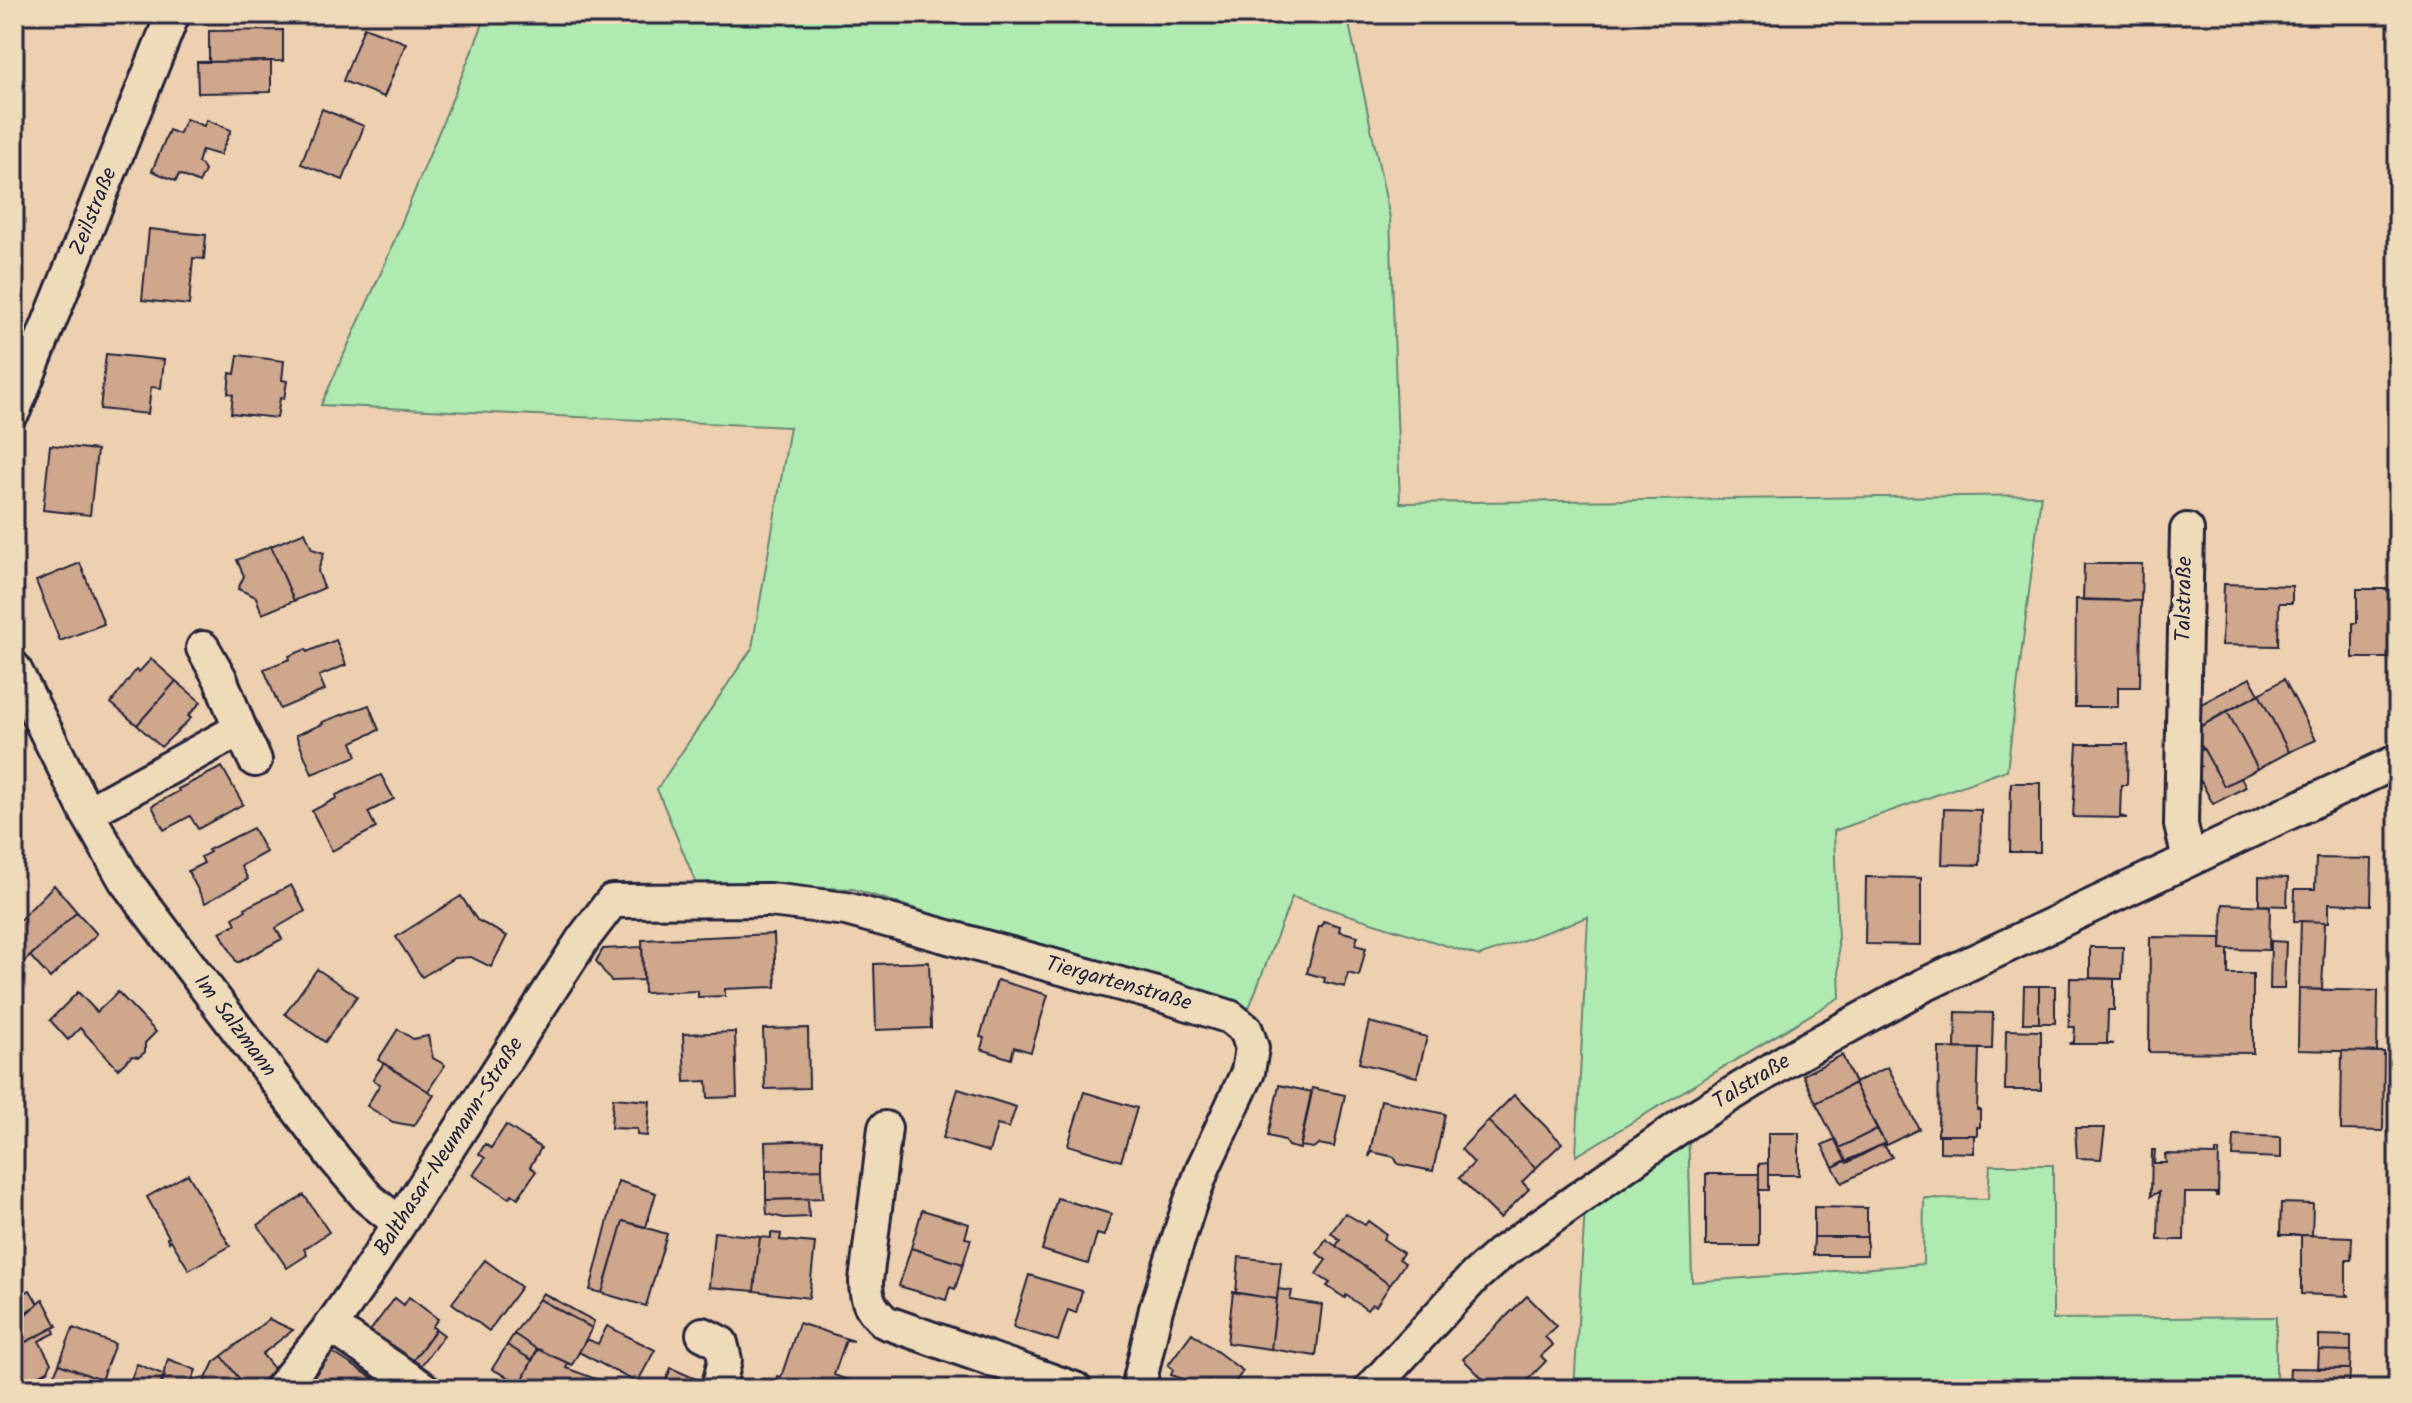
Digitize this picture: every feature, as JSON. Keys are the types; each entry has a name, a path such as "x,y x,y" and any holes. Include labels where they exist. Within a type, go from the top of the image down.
{"street":[{"name":"Zeilstraße","path":"14,410 173,14"},
{"name":"Talstraße","path":"2187,530 2181,825 2189,859"},
{"path":"203,648 220,678 255,760"},
{"name":"Im Salzmann","path":"14,668 87,813 125,880 335,1159 369,1199 399,1223"},
{"path":"87,813 240,729"},
{"name":"Talstraße","path":"1371,1389 1475,1276 1500,1254 1688,1121 1794,1056 1922,986 2398,761"},
{"name":"Tiergartenstraße","path":"612,901 770,900 846,909 1164,996 1230,1017 1246,1030 1252,1048 1248,1072 1189,1206 1156,1309 1138,1389"},
{"name":"Balthasar-Neumann-Straße","path":"280,1389 331,1326 583,939 612,901"},
{"path":"885,1128 866,1281 866,1298 873,1311 885,1322 1075,1389"},
{"path":"331,1326 424,1389"},
{"path":"703,1334 721,1343 725,1360 718,1389"}],"green space":[{"path":"487,14 1347,14 1390,218 1400,503 2041,495 2007,770 1834,831 1840,997 1576,1156 1588,917 1479,956 1292,897 1247,1013 853,889 696,883 657,789 752,648 790,427 321,405 384,266"},
{"path":"1688,1121 1692,1282 1923,1264 1924,1198 1988,1199 1990,1165 2053,1165 2053,1319 2276,1317 2276,1389 1574,1389 1586,1192"}],"building":[{"path":"364,27 406,43 384,97 343,81"},
{"path":"283,30 283,61 209,62 209,31"},
{"path":"271,61 271,92 198,93 197,62"},
{"path":"322,109 364,126 343,180 301,164"},
{"path":"186,119 204,126 207,120 231,130 220,155 202,150 198,163 205,171 199,183 179,174 176,181 152,171 169,130 179,134"},
{"path":"149,229 206,235 204,259 193,258 189,305 142,300"},
{"path":"106,354 164,360 161,388 151,387 148,414 100,409"},
{"path":"238,355 284,361 282,380 287,381 277,418 231,413 233,394 228,393 230,373 235,374"},
{"path":"50,445 97,450 90,515 43,510"},
{"path":"305,532 312,549 324,553 318,571 324,588 294,601 271,546"},
{"path":"271,546 294,601 262,614 256,597 238,589 244,576 237,560"},
{"path":"80,563 104,624 60,641 36,581"},
{"path":"2084,564 2142,564 2141,601 2083,600"},
{"path":"2224,584 2292,586 2292,603 2279,603 2278,646 2222,645"},
{"path":"2357,589 2398,589 2398,658 2353,658"},
{"path":"2076,599 2141,601 2140,687 2118,687 2118,707 2075,707"},
{"path":"336,640 346,665 319,676 325,690 280,709 264,669 306,649 307,652"},
{"path":"151,659 176,681 137,725 111,703 136,670 139,672"},
{"path":"2250,678 2259,694 2198,728 2199,705"},
{"path":"2284,679 2316,740 2289,752 2259,694"},
{"path":"176,681 201,702 188,716 191,718 161,747 137,725"},
{"path":"2259,694 2289,752 2258,769 2227,711"},
{"path":"369,705 379,730 352,742 357,756 312,774 296,735"},
{"path":"2227,711 2258,769 2224,786 2198,739 2198,728"},
{"path":"2077,744 2128,744 2127,785 2121,785 2120,816 2127,818 2073,817"},
{"path":"2203,748 2224,786 2241,778 2246,787 2213,804 2197,774 2197,767 2201,766 2194,753"},
{"path":"222,767 243,804 198,829 190,816 164,830 152,806"},
{"path":"381,775 394,799 368,812 376,828 332,851 312,811 337,798 336,795"},
{"path":"2011,783 2040,783 2040,852 2010,852"},
{"path":"1944,809 1981,810 1980,865 1942,864"},
{"path":"253,828 266,852 241,866 248,879 205,903 188,871 204,863 201,857 210,852 208,850"},
{"path":"2316,858 2372,859 2371,905 2329,903 2329,922 2294,921 2295,889 2315,889"},
{"path":"1866,877 1921,878 1921,945 1865,944"},
{"path":"2259,877 2288,878 2287,906 2259,905"},
{"path":"54,885 77,912 24,962 14,951 14,926"},
{"path":"291,885 305,911 276,928 282,939 237,963 220,932 236,924 233,918 245,908"},
{"path":"461,896 477,920 507,936 491,967 471,957 454,958 422,977 396,937"},
{"path":"2223,904 2270,906 2269,950 2221,949"},
{"path":"77,912 97,934 50,978 30,956"},
{"path":"1323,921 1340,926 1339,931 1358,936 1355,945 1366,948 1359,976 1348,973 1345,987 1324,982 1325,978 1307,973"},
{"path":"2301,921 2325,922 2322,990 2299,989"},
{"path":"774,934 776,987 725,989 725,996 698,997 698,991 644,993 642,940"},
{"path":"2150,937 2221,938 2221,949 2228,949 2228,974 2253,974 2253,1053 2149,1052"},
{"path":"2271,941 2286,942 2284,989 2270,989"},
{"path":"642,947 643,980 611,981 596,961 603,949"},
{"path":"2090,947 2123,947 2122,979 2090,978"},
{"path":"929,962 931,1028 876,1030 874,964"},
{"path":"317,969 357,996 325,1042 285,1014"},
{"path":"2070,978 2114,979 2114,1010 2108,1010 2107,1043 2114,1044 2069,1044 2074,1042 2075,1027 2069,1027"},
{"path":"997,980 1048,995 1031,1052 1014,1047 1011,1059 981,1049 984,1038 980,1037"},
{"path":"2024,986 2039,986 2039,1023 2023,1023"},
{"path":"2039,986 2055,986 2055,1023 2039,1023"},
{"path":"2299,989 2378,991 2377,1052 2298,1050"},
{"path":"78,992 97,1012 118,992 156,1032 145,1043 145,1052 139,1057 132,1056 118,1069 80,1028 68,1040 50,1020"},
{"path":"1956,1012 1993,1013 1992,1049 1955,1048"},
{"path":"1369,1022 1427,1037 1417,1077 1359,1063"},
{"path":"808,1028 809,1088 765,1089 763,1029"},
{"path":"398,1029 413,1039 428,1036 433,1058 445,1065 428,1091 378,1060"},
{"path":"2006,1030 2041,1031 2041,1090 2005,1090"},
{"path":"735,1032 737,1097 708,1098 707,1081 685,1082 683,1034"},
{"path":"1939,1048 1979,1049 1977,1110 1980,1110 1980,1127 1977,1127 1977,1135 1938,1135"},
{"path":"2342,1051 2384,1052 2383,1131 2341,1130"},
{"path":"1842,1055 1855,1083 1816,1103 1803,1075"},
{"path":"384,1063 434,1095 414,1126 393,1122 367,1106 380,1084 373,1080"},
{"path":"1888,1067 1919,1129 1884,1146 1854,1083"},
{"path":"1854,1083 1877,1129 1839,1148 1816,1103"},
{"path":"1279,1085 1312,1092 1300,1149 1268,1136"},
{"path":"1312,1088 1345,1095 1334,1147 1319,1144 1313,1148 1300,1146"},
{"path":"958,1089 1016,1107 1009,1128 997,1125 989,1152 943,1138"},
{"path":"1084,1092 1137,1108 1121,1161 1068,1145"},
{"path":"1514,1095 1562,1143 1536,1168 1488,1121"},
{"path":"613,1098 650,1101 647,1136 637,1135 637,1129 611,1128"},
{"path":"1381,1100 1445,1114 1433,1171 1398,1164 1394,1157 1372,1152 1369,1157"},
{"path":"1488,1121 1536,1168 1522,1182 1529,1189 1500,1218 1459,1178 1474,1163 1461,1149"},
{"path":"506,1125 541,1148 530,1167 536,1171 518,1198 512,1194 509,1198 473,1175 485,1158 479,1154 485,1144 491,1148"},
{"path":"2075,1128 2105,1128 2101,1159 2077,1158"},
{"path":"1877,1129 1885,1143 1847,1163 1839,1148"},
{"path":"1768,1133 1799,1133 1799,1175 1768,1175"},
{"path":"1940,1135 1974,1135 1974,1153 1940,1152"},
{"path":"2234,1135 2281,1137 2281,1158 2233,1156"},
{"path":"1835,1139 1846,1160 1833,1167 1822,1145"},
{"path":"822,1140 822,1169 766,1171 765,1142"},
{"path":"1883,1144 1892,1157 1842,1183 1833,1167"},
{"path":"2152,1150 2155,1150 2154,1163 2166,1163 2165,1154 2216,1155 2219,1151 2218,1196 2216,1193 2185,1193 2184,1240 2158,1240 2159,1192 2151,1196"},
{"path":"1768,1163 1768,1190 1759,1190 1759,1164"},
{"path":"822,1169 823,1198 766,1200 766,1171"},
{"path":"188,1174 230,1246 189,1270 171,1240 169,1242 147,1197"},
{"path":"1706,1174 1759,1174 1759,1246 1706,1246"},
{"path":"618,1181 656,1193 646,1227 623,1221 602,1293 590,1290"},
{"path":"304,1195 329,1232 304,1249 307,1255 287,1268 258,1225"},
{"path":"1057,1198 1111,1214 1104,1236 1097,1234 1088,1264 1042,1250"},
{"path":"808,1199 809,1217 784,1218 767,1214 766,1200"},
{"path":"2281,1203 2313,1204 2312,1235 2280,1235"},
{"path":"1814,1207 1867,1208 1867,1237 1814,1237"},
{"path":"922,1210 969,1224 965,1238 971,1239 963,1264 911,1248"},
{"path":"1345,1213 1365,1225 1368,1221 1386,1234 1383,1239 1403,1253 1399,1259 1405,1263 1390,1285 1336,1246 1340,1240 1331,1233"},
{"path":"623,1221 667,1234 646,1306 602,1293"},
{"path":"714,1232 760,1237 754,1291 709,1287"},
{"path":"771,1233 781,1234 780,1240 815,1243 809,1298 754,1291 760,1237 771,1238"},
{"path":"2301,1235 2352,1237 2351,1260 2346,1260 2346,1294 2350,1296 2301,1294"},
{"path":"1814,1237 1867,1237 1867,1255 1813,1255"},
{"path":"1326,1239 1390,1285 1376,1306 1372,1304 1367,1310 1327,1286 1330,1283 1316,1274 1326,1260 1317,1253"},
{"path":"911,1248 963,1264 955,1289 950,1287 946,1300 899,1286"},
{"path":"1239,1257 1281,1262 1277,1299 1236,1293"},
{"path":"485,1260 521,1287 489,1331 452,1303"},
{"path":"1029,1275 1082,1291 1076,1313 1068,1310 1058,1341 1013,1327"},
{"path":"1278,1289 1292,1291 1290,1300 1322,1305 1316,1356 1271,1349"},
{"path":"30,1290 38,1304 14,1320 14,1291 17,1297"},
{"path":"1233,1292 1277,1299 1271,1349 1227,1343"},
{"path":"543,1293 594,1321 592,1328 539,1299"},
{"path":"1527,1296 1557,1326 1545,1337 1553,1345 1541,1356 1546,1361 1519,1389 1493,1389 1463,1359"},
{"path":"409,1297 438,1319 432,1327 436,1329 412,1362 370,1331 395,1298 404,1305"},
{"path":"43,1299 57,1326 14,1348 14,1320"},
{"path":"539,1299 592,1328 572,1365 514,1334"},
{"path":"269,1319 293,1330 262,1354 275,1370 252,1389 247,1389 222,1356"},
{"path":"799,1323 854,1341 846,1340 834,1375 848,1380 845,1389 773,1389 777,1376 781,1377"},
{"path":"607,1326 655,1350 637,1383 579,1352 587,1339 598,1344"},
{"path":"53,1328 55,1333 39,1341 51,1363 48,1371 21,1385 14,1373 14,1348"},
{"path":"73,1328 115,1344 101,1380 59,1364"},
{"path":"436,1329 444,1335 420,1367 412,1362"},
{"path":"1192,1333 1243,1371 1231,1388 1199,1389 1171,1375 1173,1369 1168,1365"},
{"path":"514,1334 537,1349 532,1360 507,1345"},
{"path":"2319,1335 2351,1336 2351,1351 2319,1350"},
{"path":"507,1345 532,1360 521,1384 492,1369"},
{"path":"538,1349 568,1363 566,1368 596,1379 592,1389 557,1389 540,1383 538,1387 522,1381"},
{"path":"2319,1350 2351,1351 2350,1369 2318,1369"},
{"path":"332,1352 374,1379 367,1389 323,1389 311,1381"},
{"path":"222,1356 247,1389 201,1389 214,1362"},
{"path":"168,1359 196,1370 190,1389 159,1389"},
{"path":"59,1364 101,1380 97,1389 48,1389"},
{"path":"137,1364 165,1375 159,1389 127,1389"},
{"path":"671,1368 705,1383 702,1389 662,1389"},
{"path":"2290,1368 2350,1369 2349,1389 2289,1389"},
{"path":"596,1379 621,1389 592,1389"}]}
